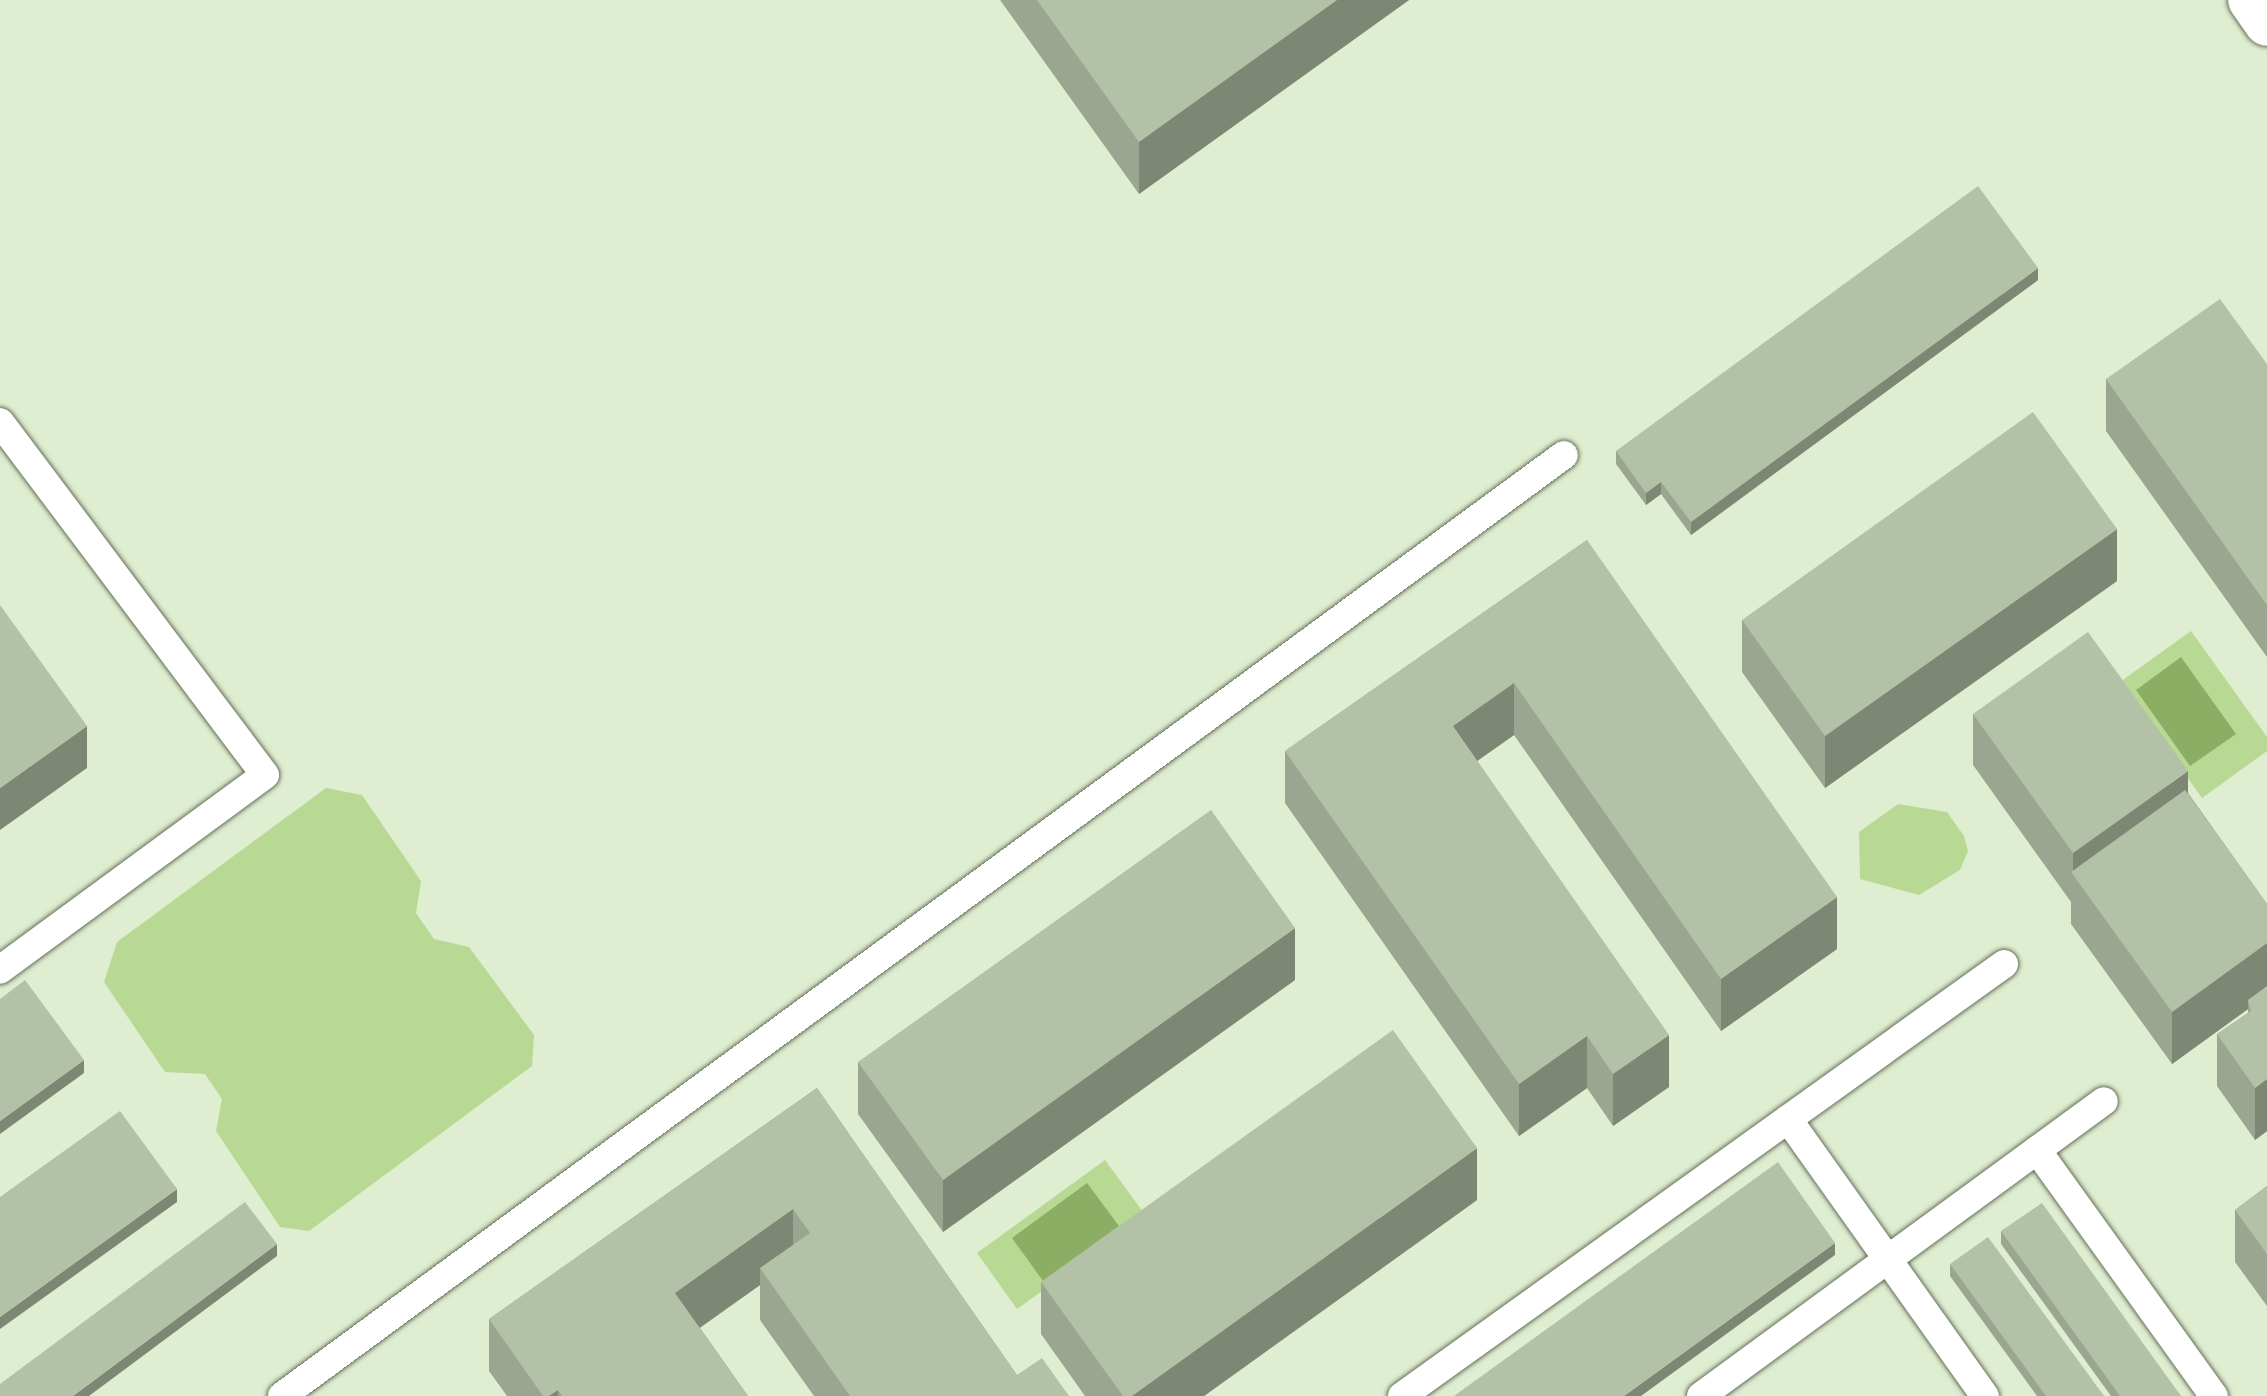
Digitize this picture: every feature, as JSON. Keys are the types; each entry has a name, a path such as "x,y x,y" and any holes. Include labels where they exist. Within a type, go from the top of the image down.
{"main road":[{"path":"2250,0 2267,24"}],"lane":[{"path":"0,422 265,775 0,970"},
{"path":"282,1396 1564,455"},
{"path":"1402,1396 2004,964"},
{"path":"1701,1396 2104,1101"},
{"path":"1788,1119 1886,1261 1985,1396"},
{"path":"2037,1150 2214,1396"}],"shaded area":[{"path":"2191,631 2267,737 2267,751 2202,798 2120,682"},
{"path":"2181,657 2236,734 2190,766 2136,690"},
{"path":"326,788 362,795 421,881 416,913 434,939 469,947 534,1035 532,1066 309,1231 280,1227 216,1131 222,1099 205,1074 165,1072 104,982 117,942"},
{"path":"1898,804 1947,812 1964,836 1968,851 1960,870 1919,895 1860,879 1859,832"},
{"path":"1105,1160 1146,1216 1017,1309 977,1253"},
{"path":"1087,1183 1119,1226 1043,1281 1012,1238"}],"building":[{"path":"1037,0 1337,0 1139,142"},
{"path":"1978,186 2038,268 1691,522 1661,482 1646,493 1616,451"},
{"path":"2220,299 2267,364 2267,605 2106,379"},
{"path":"2033,412 2117,529 1825,736 1742,620"},
{"path":"1587,540 1837,897 1721,979 1514,683 1453,726 1669,1035 1613,1074 1587,1036 1519,1084 1285,751"},
{"path":"0,605 87,726 0,788"},
{"path":"2088,632 2188,771 2073,853 1973,714"},
{"path":"2185,790 2267,904 2267,943 2172,1012 2071,872"},
{"path":"1211,810 1295,928 943,1180 858,1062"},
{"path":"25,980 84,1060 0,1121 0,999"},
{"path":"2267,986 2267,1079 2255,1088 2217,1034 2251,1011 2248,1000"},
{"path":"1393,1030 1477,1148 1132,1396 1123,1396 1041,1282"},
{"path":"817,1088 1017,1375 1042,1358 1069,1396 850,1396 760,1268 810,1233 793,1209 675,1293 748,1396 562,1396 558,1390 543,1396 489,1319"},
{"path":"120,1111 177,1189 0,1317 0,1197"},
{"path":"1778,1162 1835,1243 1624,1396 1454,1396"},
{"path":"2267,1186 2267,1254 2235,1210"},
{"path":"245,1202 277,1244 73,1396 0,1396 0,1384"},
{"path":"2042,1203 2181,1396 2120,1396 2001,1231"},
{"path":"1988,1237 2104,1396 2046,1396 1950,1264"}]}
